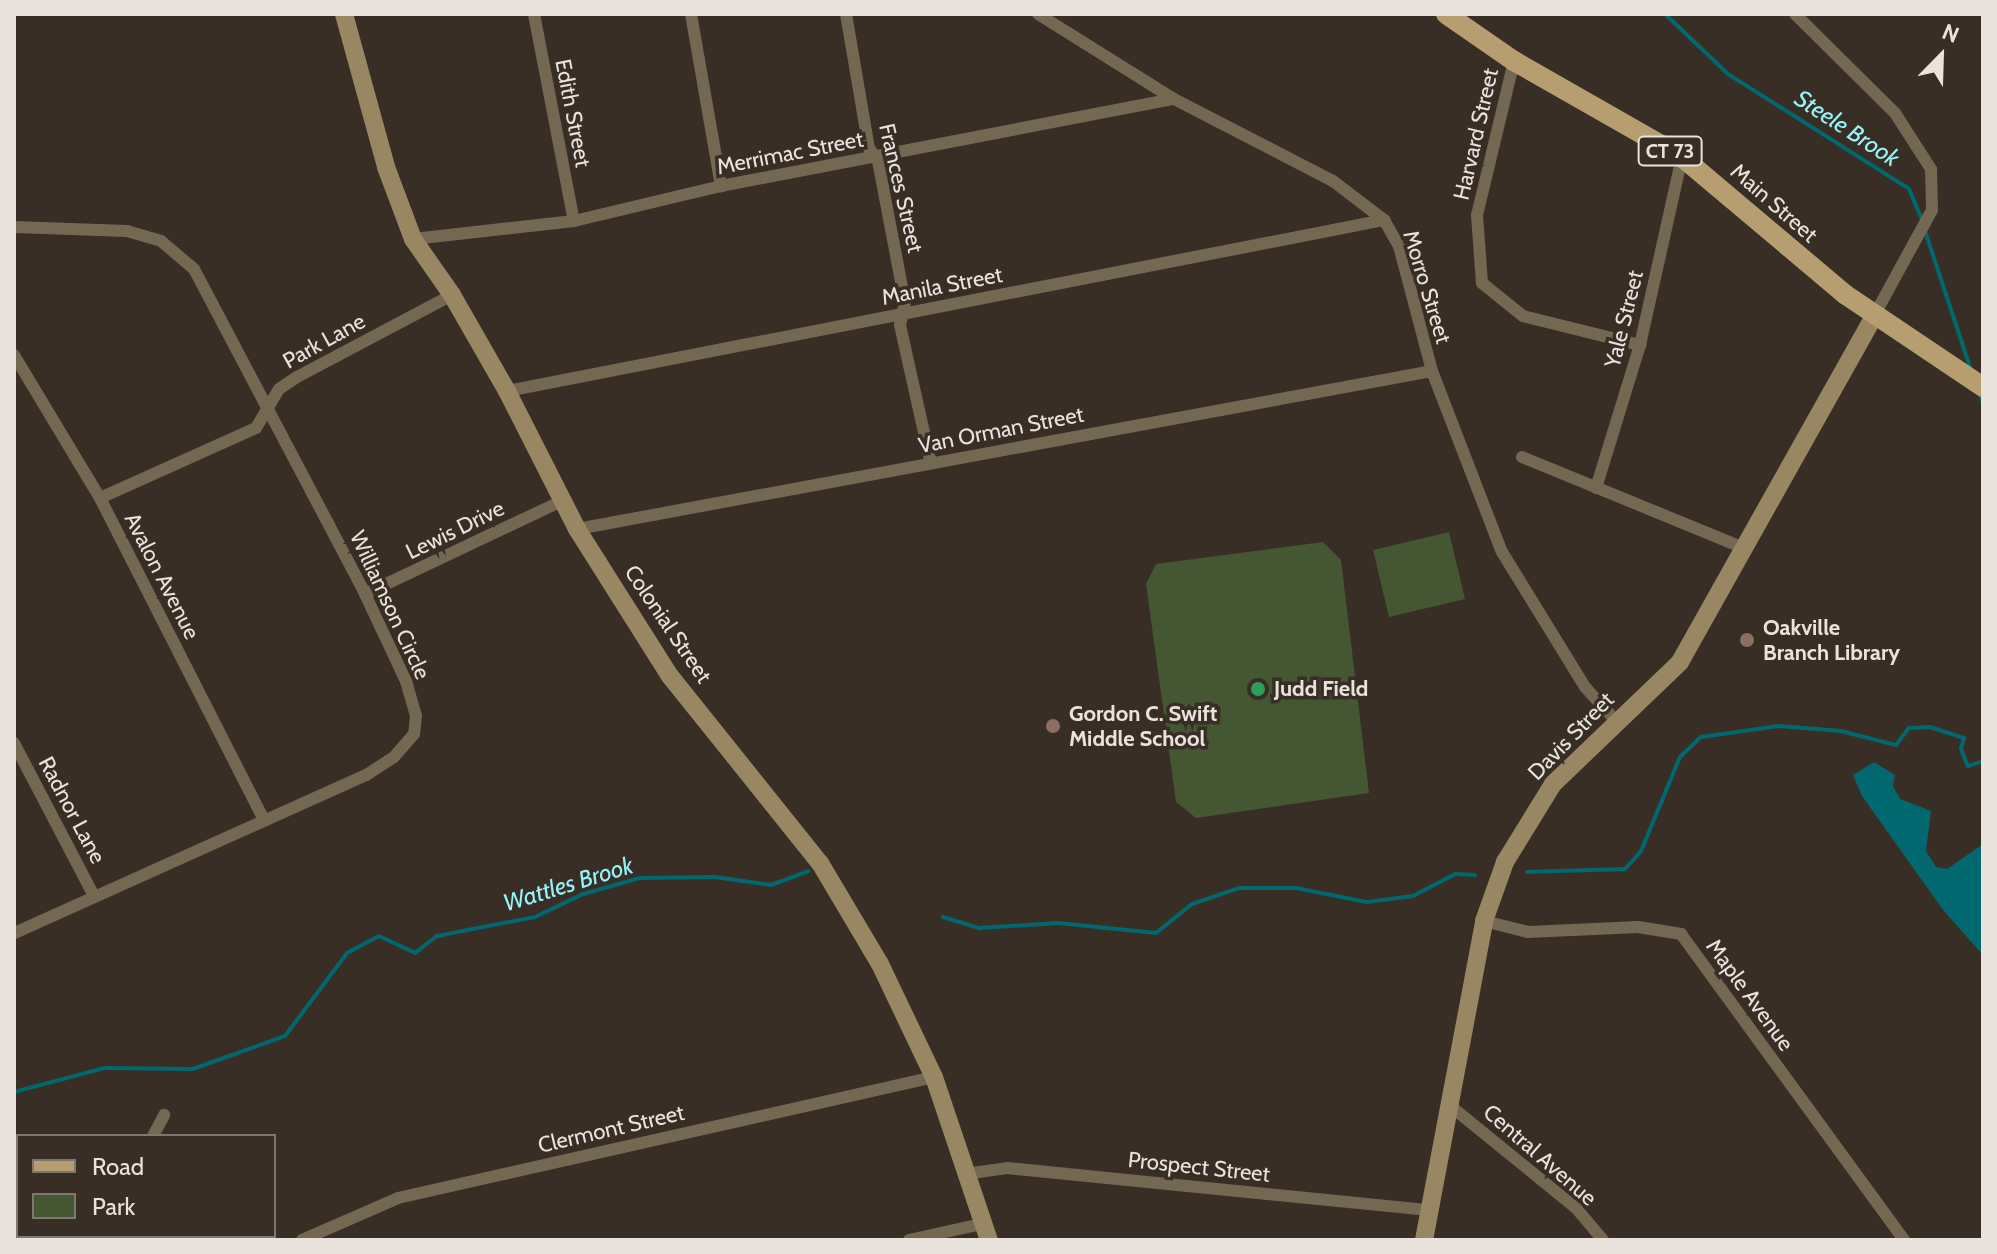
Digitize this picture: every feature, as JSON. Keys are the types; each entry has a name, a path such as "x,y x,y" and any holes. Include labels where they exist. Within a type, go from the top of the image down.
{"main road":[{"name":"Main Street","path":"1446,14 1514,61 1682,157 1874,316 1983,387"}],"street":[{"name":"Colonial Street","path":"344,14 386,167 413,239 452,295 507,391 577,529 670,676 820,863 880,964 934,1077 986,1232"},
{"name":"Edith Street","path":"534,14 574,221"},
{"path":"691,14 721,186"},
{"name":"Frances Street","path":"846,14 869,148 875,157 905,302 900,325 931,464"},
{"name":"Morro Street","path":"1038,14 1174,99 1333,181 1384,220 1399,246 1432,371 1502,552 1585,687 1617,722"},
{"path":"1795,14 1895,113 1931,169 1934,197 1903,264 1874,316"},
{"name":"Harvard Street","path":"1514,61 1477,215 1482,283 1523,316 1640,345"},
{"name":"Merrimac Street","path":"413,239 574,221 721,186 1174,99"},
{"name":"Yale Street","path":"1596,488 1640,345 1682,157"},
{"name":"Manila Street","path":"507,391 1384,220"},
{"name":"Williamson Circle","path":"14,227 127,231 178,253 194,269 365,594 406,681 416,716 414,734 394,757 366,775 14,933"},
{"name":"Park Lane","path":"100,498 256,428 279,389 452,295"},
{"name":"Davis Street","path":"1424,1240 1484,921 1505,862 1553,784 1680,662 1874,316"},
{"name":"Avalon Avenue","path":"14,355 100,498 264,820"},
{"name":"Van Orman Street","path":"577,529 1432,371"},
{"path":"1522,457 1746,549"},
{"name":"Lewis Drive","path":"365,594 562,501"},
{"name":"Radnor Lane","path":"14,743 94,896"},
{"name":"Maple Avenue","path":"1484,921 1528,932 1638,927 1681,934 1904,1240"},
{"name":"Clermont Street","path":"302,1240 398,1198 934,1077"},
{"name":"Central Avenue","path":"1448,1104 1576,1208 1603,1240"},
{"path":"154,1134 164,1115"},
{"name":"Prospect Street","path":"965,1174 1007,1168 1429,1210"},
{"path":"909,1240 986,1232"}],"green space":[{"path":"1449,532 1465,599 1389,617 1373,550"},
{"name":"Judd Field","path":"1323,542 1341,560 1369,793 1196,818 1176,802 1146,584 1156,564"}],"water":[{"path":"1874,762 1895,775 1893,786 1900,799 1931,811 1926,851 1936,867 1947,869 1983,844 1983,955 1943,910 1862,796 1853,775"}],"waterway":[{"name":"Steele Brook","path":"1665,14 1728,74 1909,189 1923,222"},
{"name":"Steele Brook","path":"1925,231 1971,370"},
{"name":"Steele Brook","path":"1980,394 1983,403"},
{"name":"Wattles Brook","path":"1527,872 1625,869 1641,851 1680,757 1701,737 1779,726 1841,731 1896,745 1909,728 1930,727 1964,738 1961,749 1968,766 1983,761"},
{"name":"Wattles Brook","path":"14,1092 104,1068 193,1069 285,1036 347,953 379,936 415,953 437,936 535,917 583,894 640,878 715,877 771,885 809,871"},
{"name":"Wattles Brook","path":"943,917 980,928 1058,923 1156,933 1192,904 1239,888 1296,888 1367,902 1413,896 1455,874 1475,875"}],"place":[{"name":"Oakville Branch Library","path":"1747,640"},
{"name":"Judd Field","path":"1258,689"},
{"name":"Gordon C. Swift Middle School","path":"1053,726"}]}
